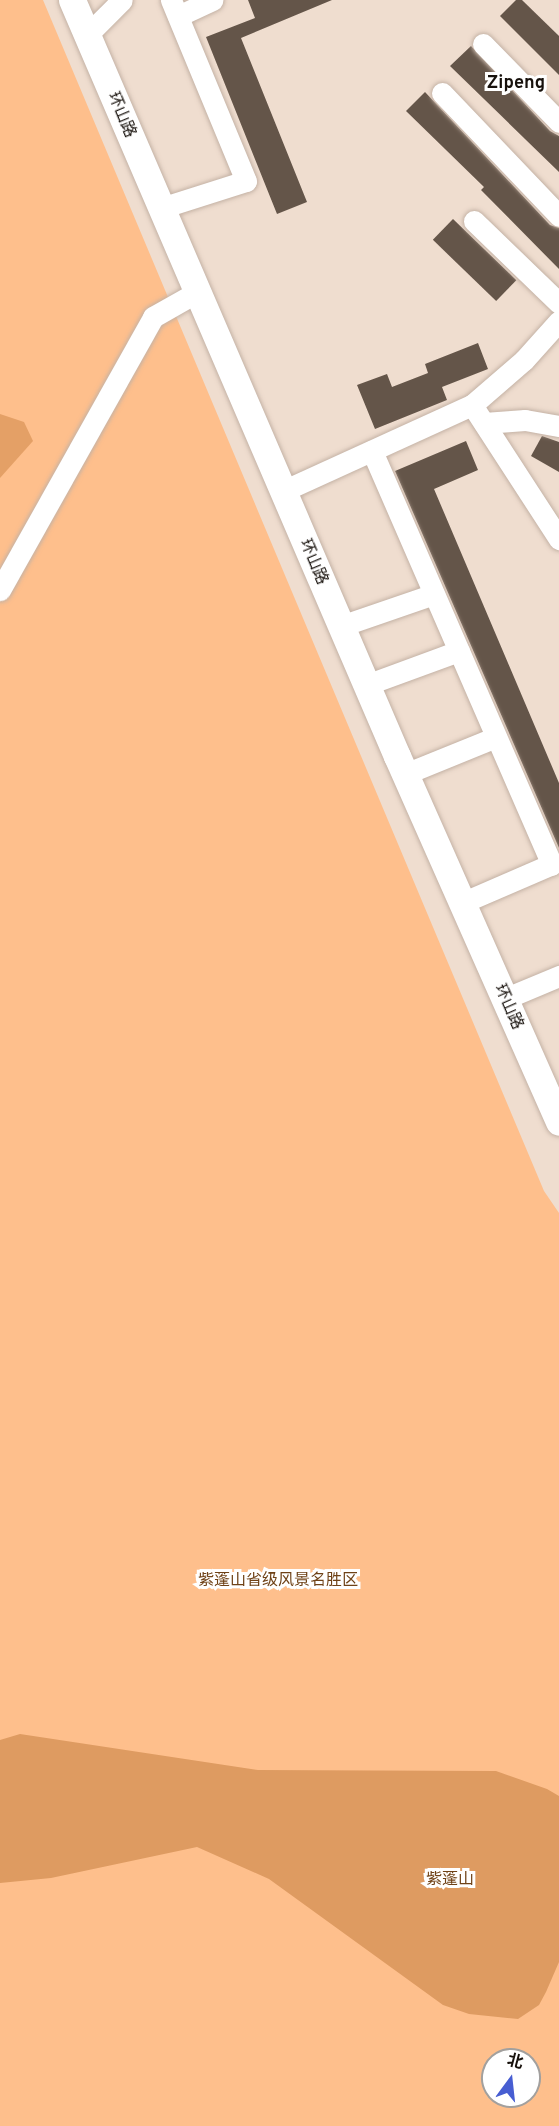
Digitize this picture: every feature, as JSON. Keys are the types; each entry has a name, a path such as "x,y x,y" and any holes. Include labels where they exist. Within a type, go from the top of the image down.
{"main road":[{"name":"环山路","path":"72,0 366,685 559,1122"}],"street":[{"path":"87,35 122,0"},
{"path":"161,208 246,181 174,8 212,0"},
{"path":"483,44 559,122"},
{"path":"442,93 559,216"},
{"path":"474,221 559,303"},
{"path":"0,590 153,317 197,292"},
{"path":"283,491 472,405 555,332"},
{"path":"472,405 559,538"},
{"path":"484,423 525,420 559,426"},
{"path":"372,450 552,864 462,903"},
{"path":"341,626 434,594"},
{"path":"366,685 459,651"},
{"path":"405,774 496,737"},
{"path":"504,999 559,976"}],"green space":[{"name":"紫蓬山省级风景名胜区","path":"0,0 43,0 544,1191 559,1213 559,2126 0,2126"},
{"name":"紫蓬山","path":"20,1734 258,1770 496,1771 547,1789 559,1796 559,1962 546,1992 539,2005 518,2019 469,2014 443,2005 269,1879 197,1847 51,1878 0,1883 0,1740"}],"shaded area":[{"path":"0,414 24,422 33,441 0,478"}],"building":[{"path":"248,0 332,0 241,38 307,202 277,214 206,37 255,18"},
{"path":"516,0 522,0 559,36 559,75 500,16"},
{"path":"471,46 550,131 559,136 559,172 450,66"},
{"path":"425,92 550,225 559,228 559,269 481,190 484,187 406,111"},
{"path":"453,219 516,280 496,301 433,240"},
{"path":"478,343 488,369 442,387 447,400 375,429 357,385 387,374 392,387 428,373 425,364"},
{"path":"542,436 559,442 559,472 531,456"},
{"path":"466,441 478,470 434,489 559,783 559,848 395,471"}],"district":[{"name":"Zipeng","path":"516,84"}]}
